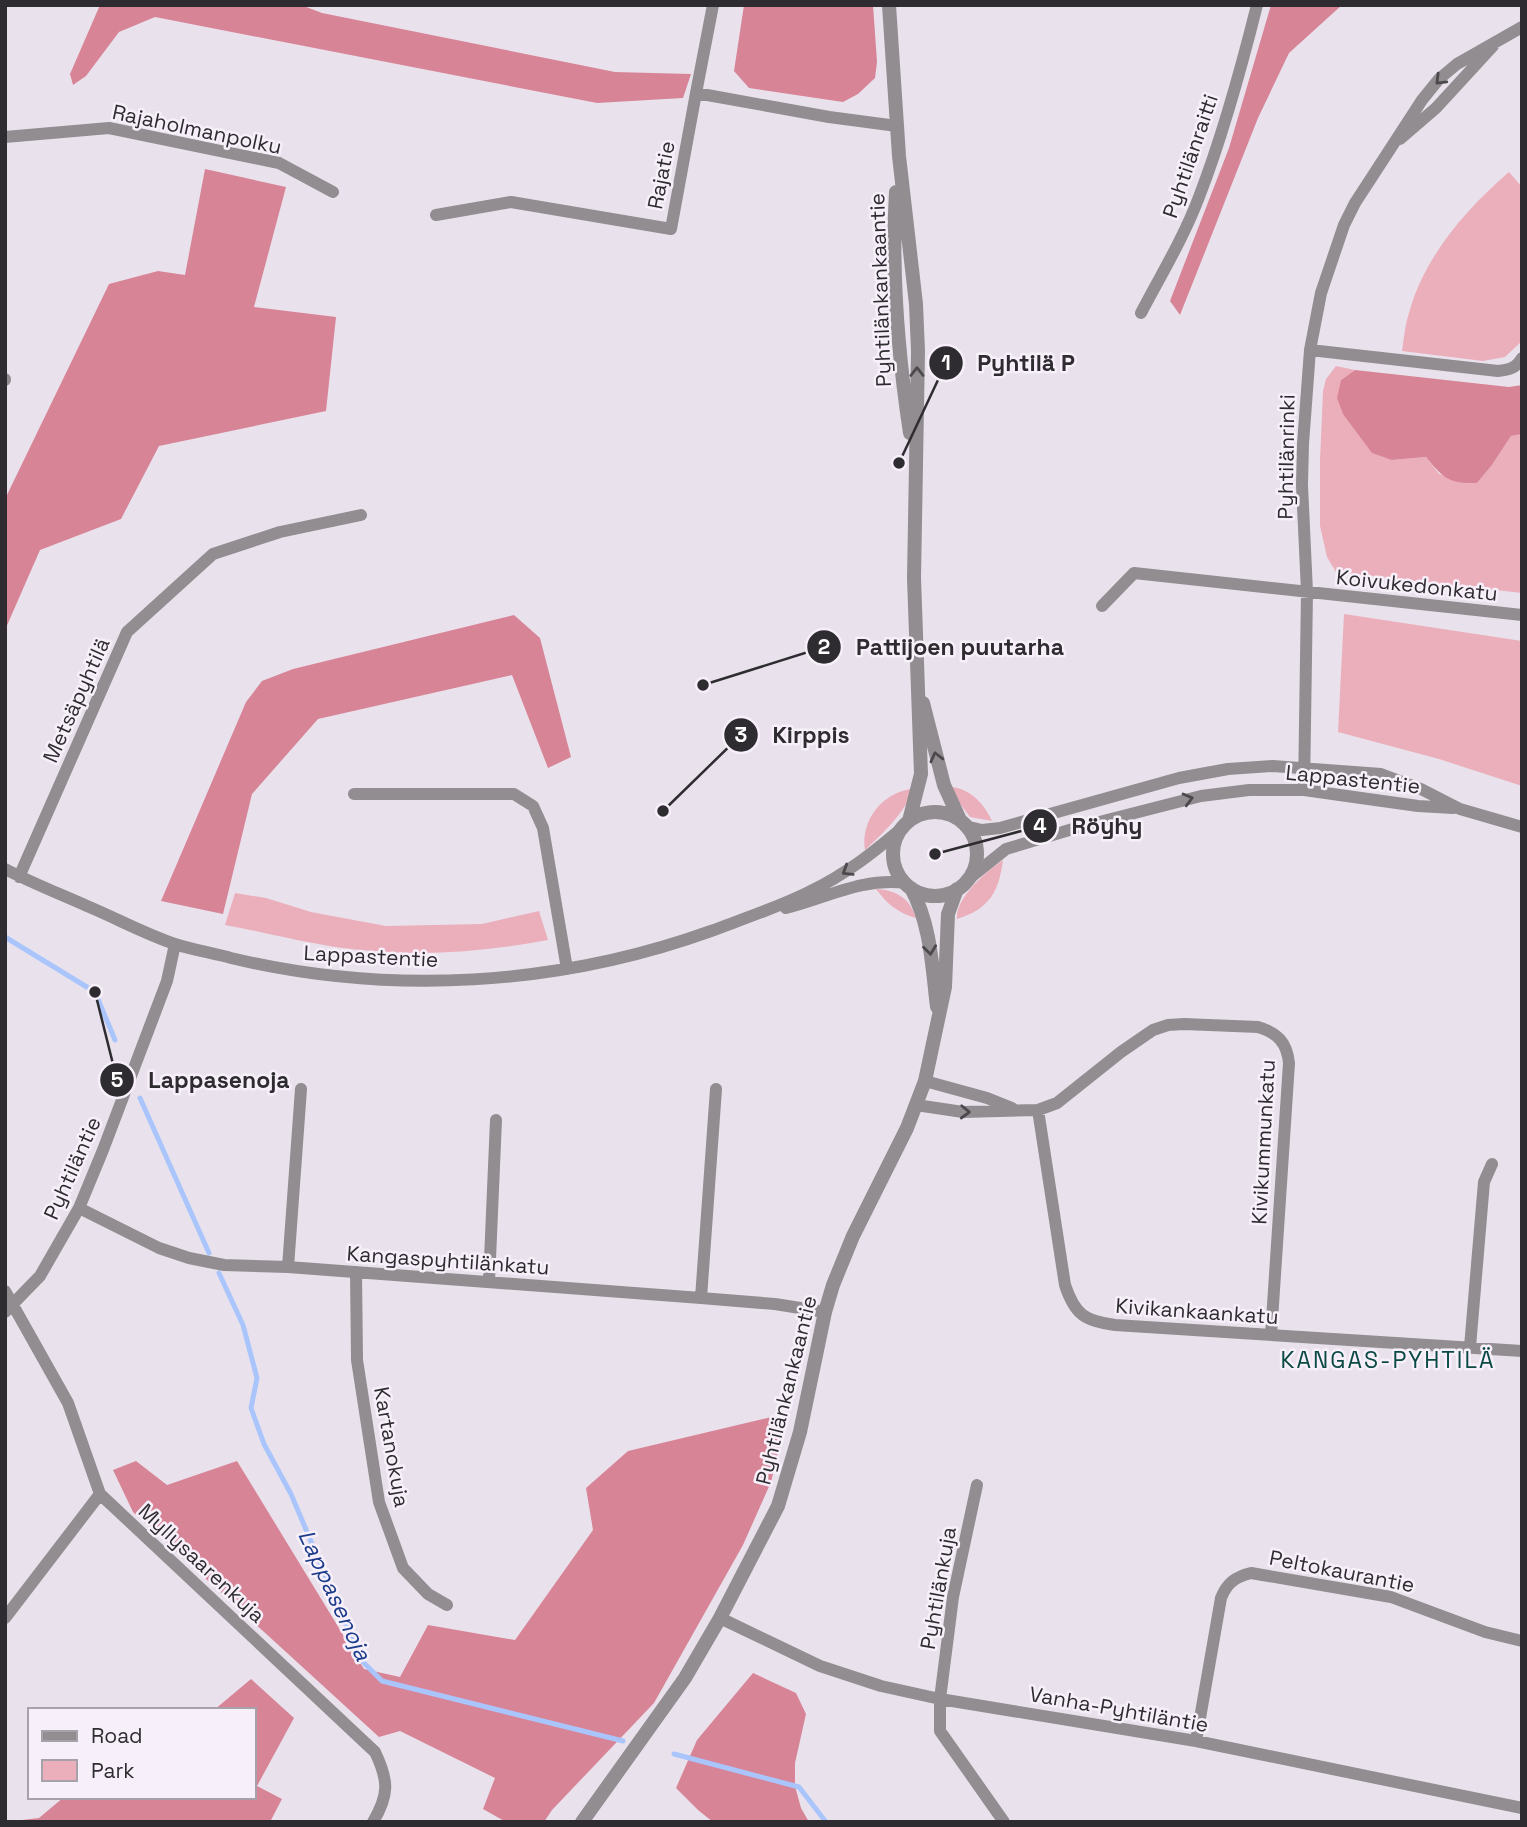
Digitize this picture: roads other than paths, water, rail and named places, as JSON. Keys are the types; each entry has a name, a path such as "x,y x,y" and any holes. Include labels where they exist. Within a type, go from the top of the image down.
{"street":[{"path":"713,5 696,93 897,126"},
{"name":"Pyhtilänkankaantie","path":"889,5 899,156 895,218 897,322 914,464 914,578 921,774 905,825"},
{"name":"Pyhtilänraitti","path":"1141,313 1181,238 1212,162 1257,5"},
{"name":"Pyhtilänrinki","path":"1304,790 1307,592 1303,485 1310,350 1321,292 1344,225 1370,177 1422,100 1438,79 1457,64 1522,27"},
{"name":"Pyhtilänrinki","path":"1394,144 1436,108 1496,42"},
{"name":"Rajatie","path":"436,215 511,202 671,229 696,93"},
{"name":"Rajaholmanpolku","path":"5,137 109,128 279,163 334,192"},
{"path":"1310,350 1498,371 1510,370 1522,358"},
{"name":"Metsäpyhtilä","path":"19,877 127,632 213,554 280,532 361,515"},
{"name":"Koivukedonkatu","path":"1102,606 1134,573 1522,615"},
{"name":"Pyhtilänkankaantie","path":"919,692 944,785 963,823"},
{"name":"Lappastentie","path":"963,823 982,830 1000,828 1179,778 1228,769 1273,766 1381,775 1421,789 1460,808 1522,827"},
{"name":"Lappastentie","path":"961,885 1006,849 1201,796 1249,790 1304,790 1418,806 1460,808"},
{"path":"354,794 514,794 533,806 543,828 567,969"},
{"path":"934,812 948,814 963,823 974,840 976,850 974,867 961,885 946,894 933,895 921,893 908,886 898,873 893,854 895,841 905,825 921,814 934,812"},
{"name":"Lappastentie","path":"5,869 176,944 269,967 349,978 415,981 475,979 596,965 650,951 745,918 821,886 845,872 905,825"},
{"name":"Lappastentie","path":"745,918 859,885 891,881 908,886"},
{"name":"Pyhtilänkankaantie","path":"582,1822 684,1678 761,1544 778,1506 788,1477 825,1312 843,1258 891,1161 925,1081 946,987 948,914 961,885"},
{"name":"Pyhtilänkankaantie","path":"908,886 919,904 928,932 938,1016"},
{"name":"Pyhtiläntie","path":"9,1308 40,1276 79,1208 167,981 176,944"},
{"name":"Kivikummunkatu","path":"1038,1111 1057,1103 1138,1040 1168,1025 1258,1027 1279,1036 1288,1053 1289,1063 1271,1335"},
{"path":"925,1081 987,1098 1015,1110"},
{"path":"288,1267 301,1089"},
{"path":"701,1298 716,1089"},
{"path":"916,1105 963,1112 1038,1111"},
{"name":"Kivikankaankatu","path":"1038,1111 1065,1285 1075,1308 1084,1318 1115,1325 1522,1351"},
{"path":"489,1282 496,1120"},
{"path":"1470,1347 1484,1182 1492,1164"},
{"name":"Kangaspyhtilänkatu","path":"79,1208 159,1248 189,1258 225,1265 288,1267 701,1298 775,1304 825,1312"},
{"name":"Kartanokuja","path":"356,1272 357,1360 379,1502 403,1568 428,1594 447,1605"},
{"name":"Myllysaarenkuja","path":"5,1291 9,1308 68,1403 100,1494 375,1752 385,1773 384,1803 373,1822"},
{"name":"Pyhtilänkuja","path":"977,1485 953,1597 940,1699 940,1731 1004,1822"},
{"path":"5,1618 100,1494"},
{"name":"Peltokaurantie","path":"1196,1741 1221,1598 1226,1586 1241,1575 1251,1573 1391,1597 1485,1632 1522,1641"},
{"name":"Vanha-Pyhtiläntie","path":"720,1618 820,1666 881,1686 940,1699 1196,1741 1522,1808"}],"waterway":[{"name":"Lappasenoja","path":"5,937 95,992 115,1040"},
{"name":"Lappasenoja","path":"140,1098 209,1253"},
{"name":"Lappasenoja","path":"219,1273 243,1325 257,1378 251,1408 264,1444 291,1494 361,1660 382,1681 623,1741"},
{"name":"Lappasenoja","path":"674,1754 799,1787 826,1822"}],"place":[{"name":"Pyhtilä P","path":"899,463"},
{"name":"Pattijoen puutarha","path":"703,685"},
{"name":"Kirppis","path":"663,811"},
{"name":"Röyhy","path":"935,854"},
{"name":"Lappasenoja","path":"95,992"}],"district":[{"name":"KANGAS-PYHTILÄ","path":"1388,1360"}]}
